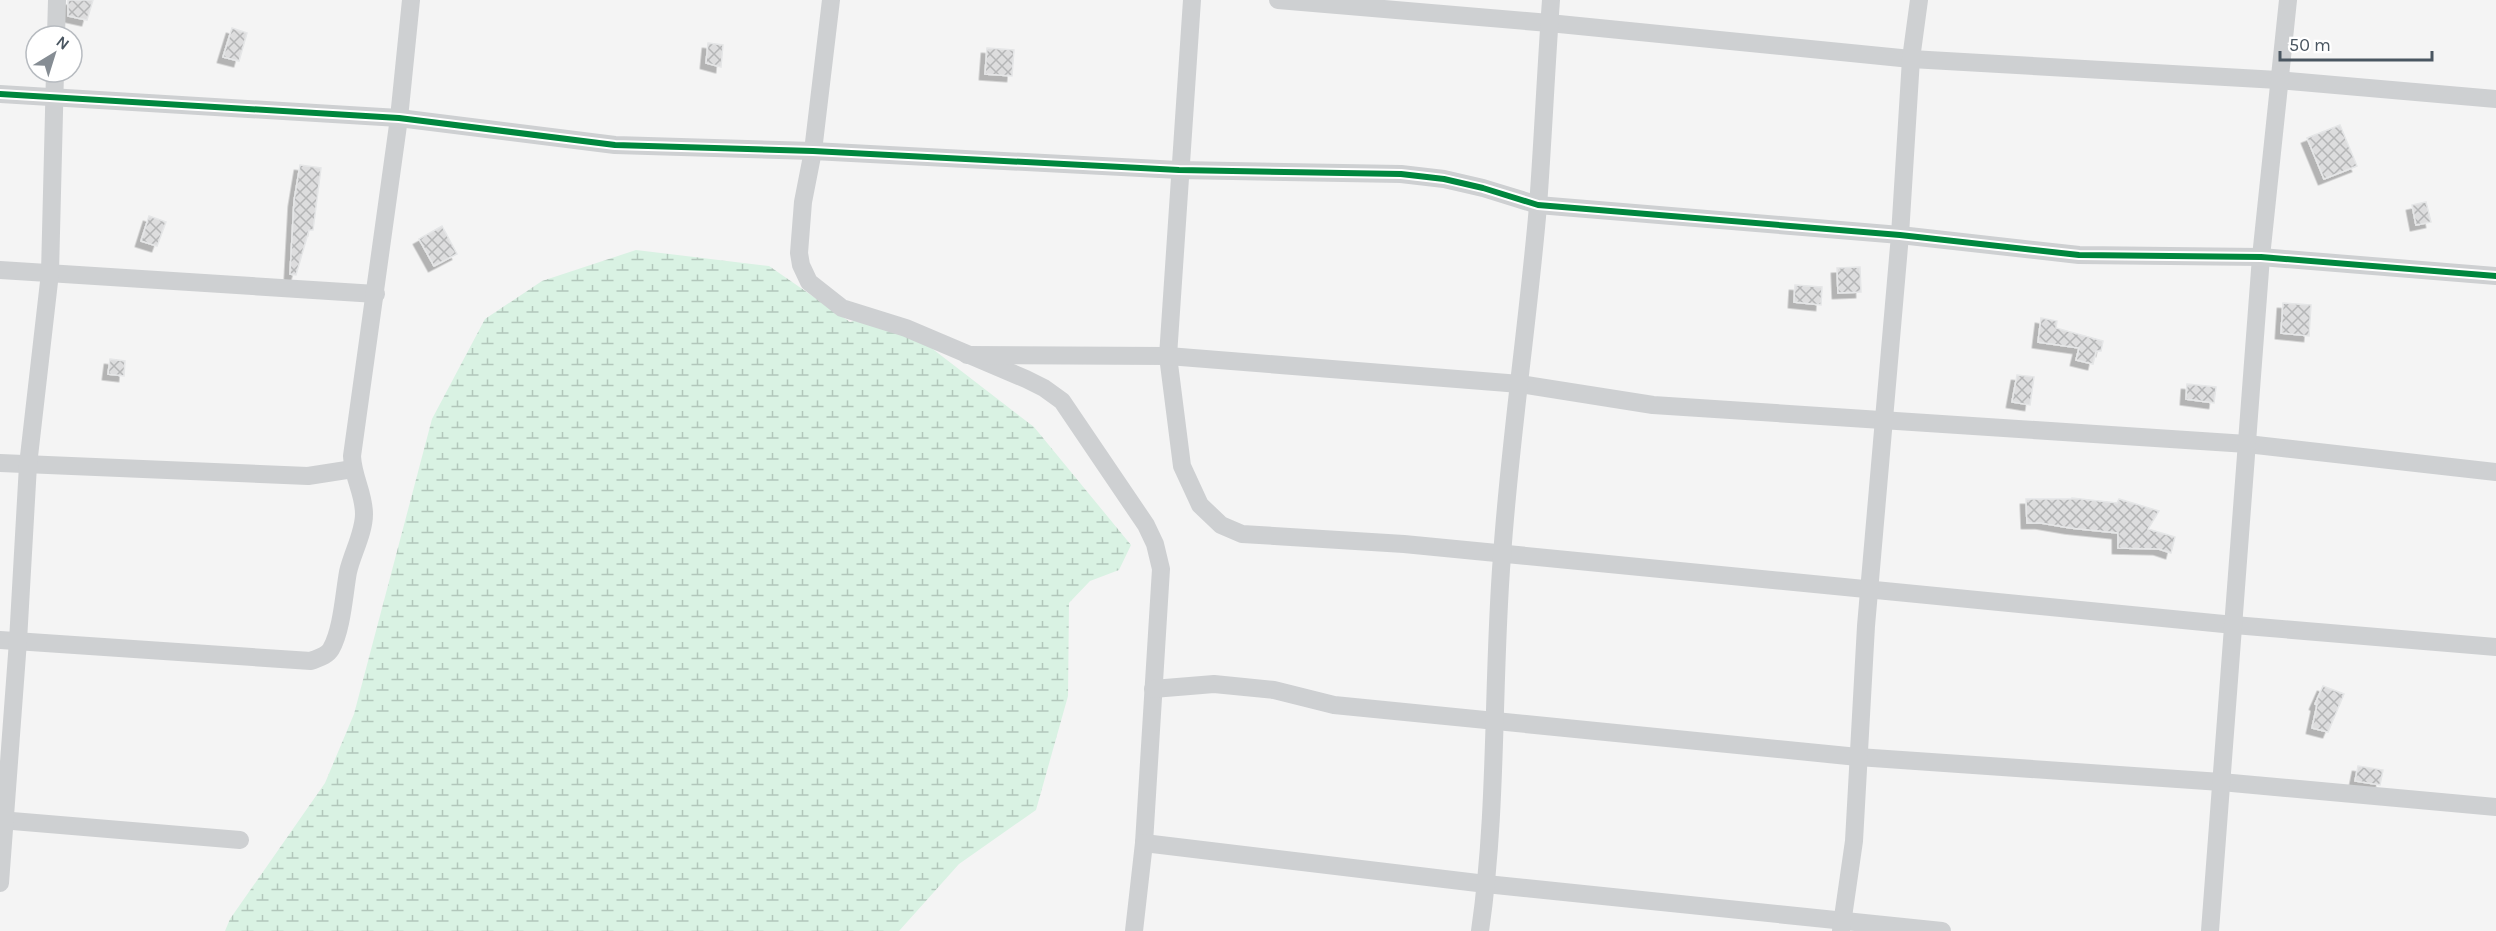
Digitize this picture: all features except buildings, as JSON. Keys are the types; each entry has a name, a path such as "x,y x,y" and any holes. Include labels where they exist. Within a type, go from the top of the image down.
{"street":[{"path":"56,24 57,0"},
{"path":"0,640 311,661 322,657 330,650 343,608 349,571 364,518 363,498 355,483 352,456 399,118 411,0"},
{"path":"831,0 813,151 803,202 799,253 801,265 809,282 842,308 906,328 1044,388 1062,401 1146,525 1155,544 1161,569 1144,843 1134,931"},
{"path":"1192,0 1168,356 1182,466 1200,505 1221,525 1242,534 1404,544 2234,625 2496,647"},
{"path":"1278,0 1549,23 1911,58 2278,80 2496,99"},
{"path":"1480,931 1486,885 1496,720 1497,642 1502,553 1538,206 1551,0"},
{"path":"1843,927 1854,841 1869,588 1900,235 1911,58 1919,0"},
{"path":"2210,931 2261,257 2288,0"},
{"path":"0,883 2,820 18,641 28,465 50,273 55,84"},
{"path":"0,94 399,118 615,145 813,151 1179,170 1401,174 1444,179 1483,188 1538,206 1900,235 2079,255 2261,257 2496,276"},
{"path":"0,270 376,294"},
{"path":"967,355 1168,356 1520,384 1644,404 2247,444 2496,472"},
{"path":"0,463 308,476 353,469"},
{"path":"1153,689 1224,685 1274,690 1334,705 1858,757 2221,782 2496,807"},
{"path":"2,820 240,840"},
{"path":"1144,843 1843,927 1942,931"}],"green space":[{"path":"636,250 769,266 850,322 886,313 1034,427 1131,545 1119,570 1090,581 1069,603 1068,696 1036,810 959,864 899,931 225,931 230,919 325,783 354,714 432,419 485,319 542,281"}],"cycle path":[{"path":"0,94 399,118 615,145 813,151 1179,170 1401,174 1444,179 1538,205 1900,235 2079,255 2261,257 2496,276"}]}
